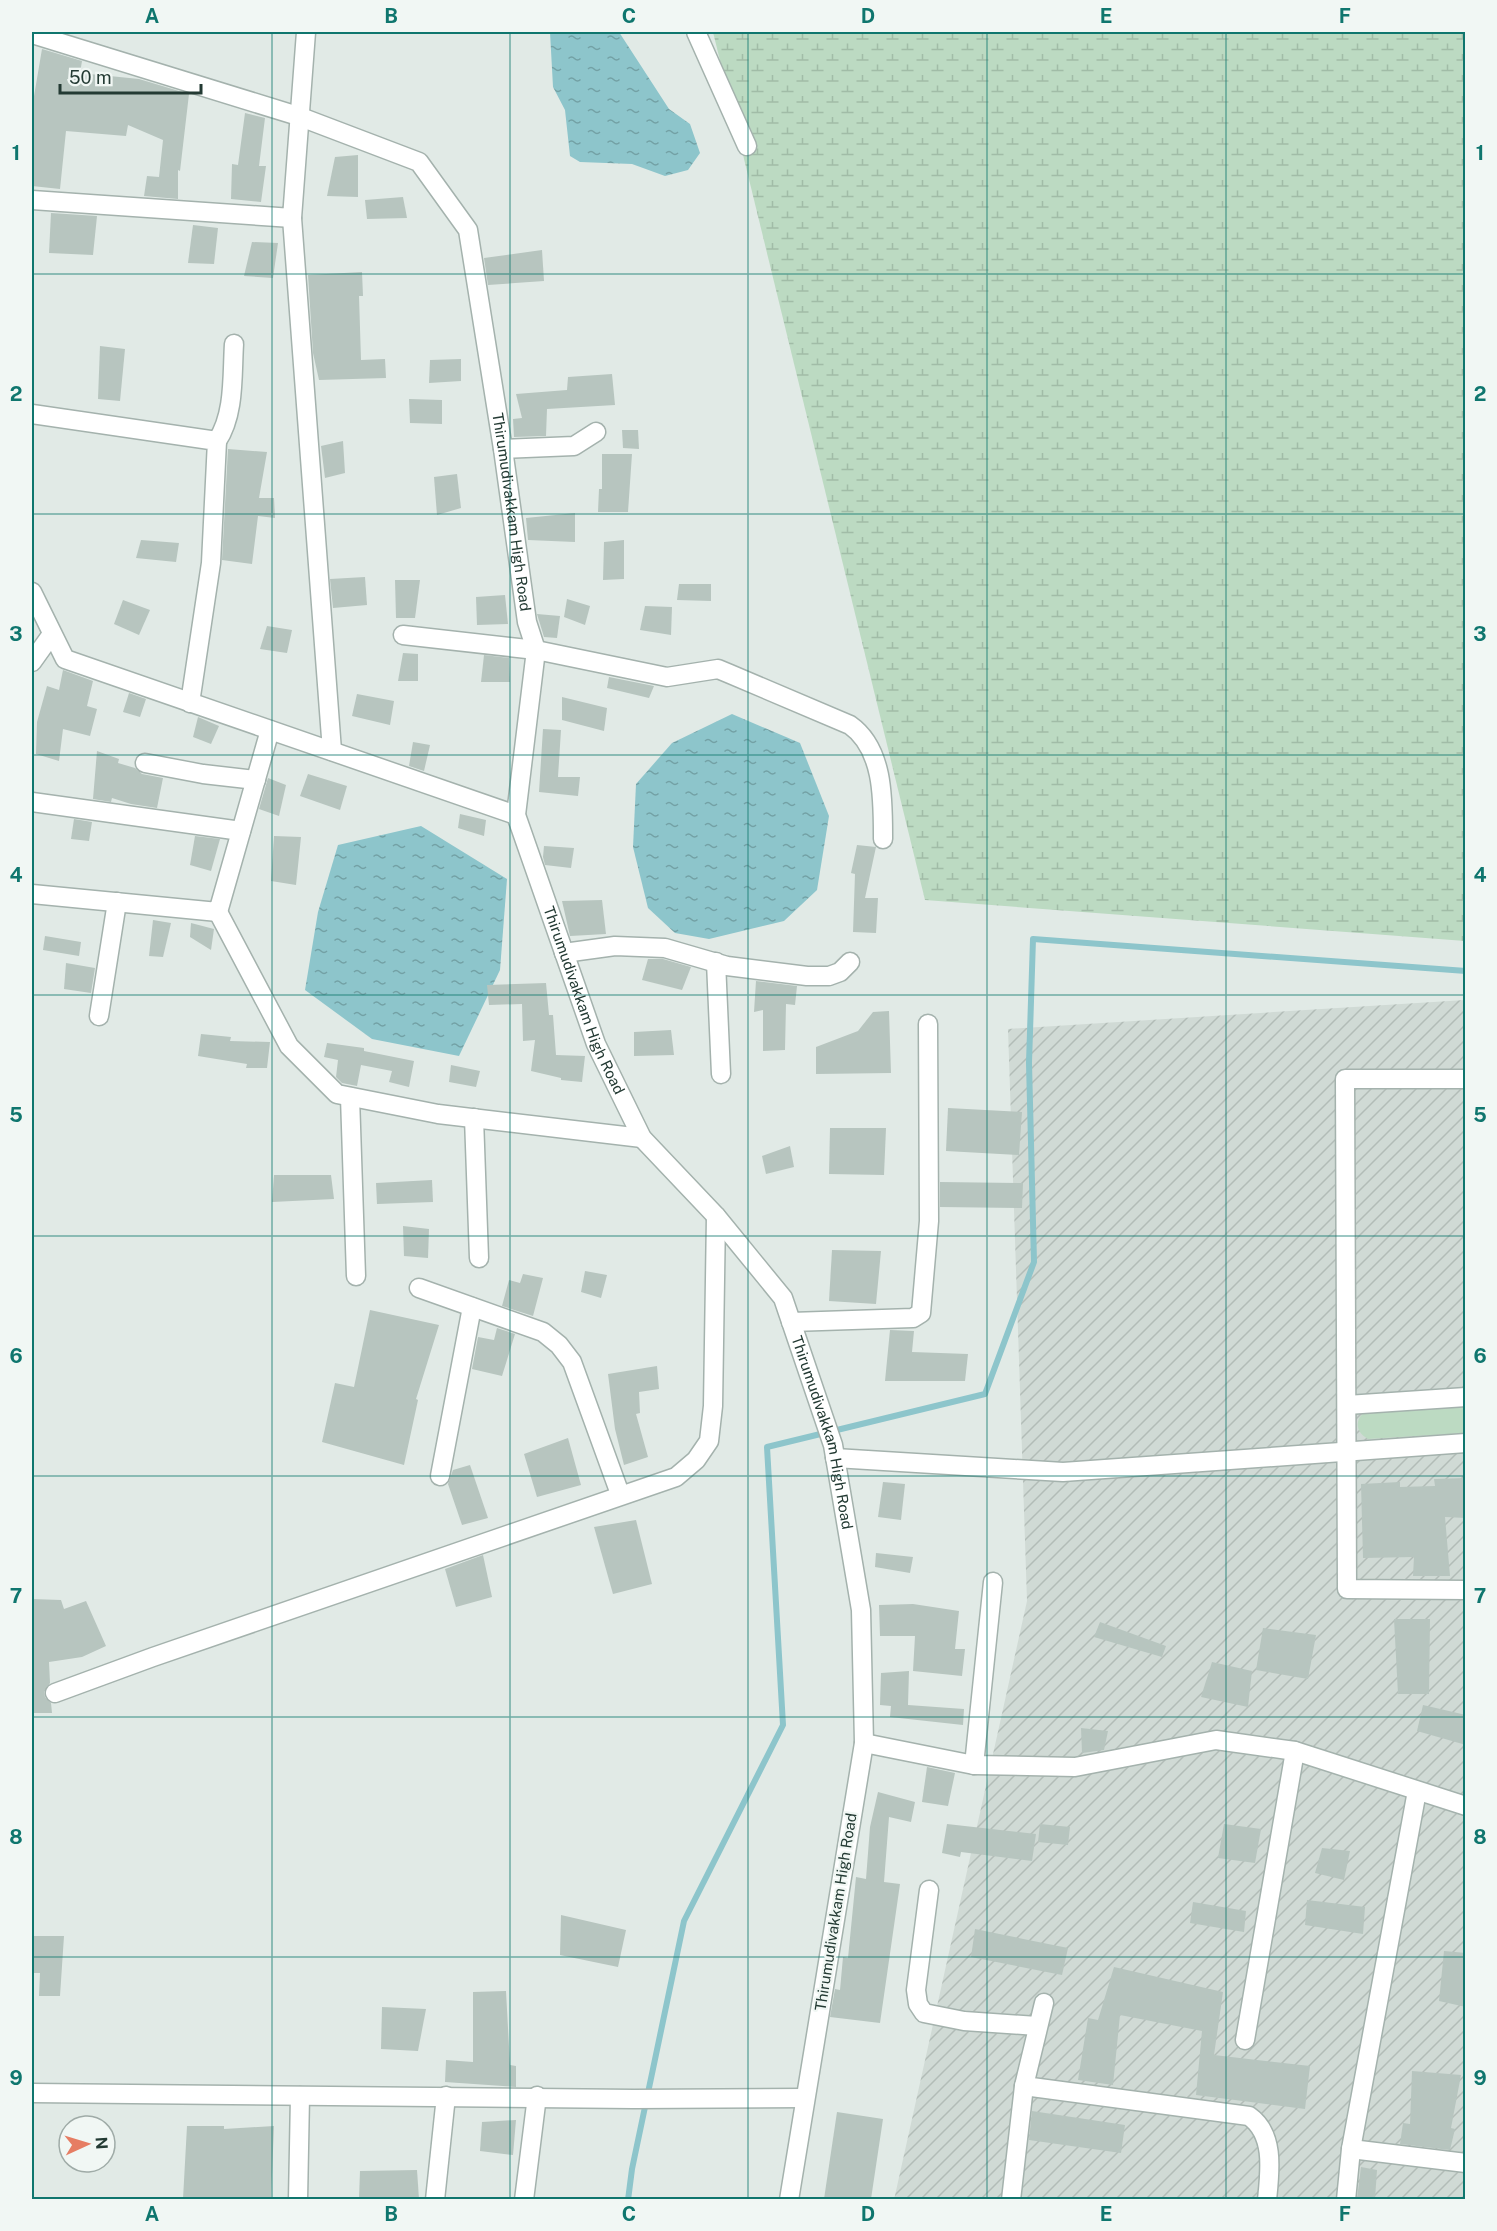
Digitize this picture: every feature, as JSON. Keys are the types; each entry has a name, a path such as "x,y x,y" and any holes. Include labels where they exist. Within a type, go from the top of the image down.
{"street":[{"path":"306,32 292,218 332,751"},
{"path":"696,32 747,146"},
{"name":"Thirumudivakkam High Road","path":"32,33 298,116 419,162 468,230 503,449 527,622 536,650 516,815 596,1044 642,1138 716,1216 783,1298 817,1392 834,1451 861,1610 864,1743 789,2199"},
{"path":"32,200 292,218"},
{"path":"190,703 211,563 217,441 225,429 228,416 234,344"},
{"path":"32,414 217,441"},
{"path":"503,449 574,446 596,432"},
{"path":"32,591 65,659 516,815"},
{"path":"32,662 52,634"},
{"path":"403,635 536,650 668,677 718,669 850,725 862,734 877,766 882,803 883,839"},
{"path":"270,730 218,912 289,1046 336,1094 474,1118 642,1138"},
{"path":"145,763 203,774 256,780"},
{"path":"32,802 241,831"},
{"path":"32,894 218,912"},
{"path":"99,1016 117,902"},
{"path":"564,953 615,946 665,948 749,969 829,976 840,972 850,962"},
{"path":"716,962 721,1074"},
{"path":"791,1322 913,1318 921,1313 928,1221 928,1024"},
{"path":"1466,1079 1345,1079 1347,1589 1466,1590"},
{"path":"350,1097 356,1276"},
{"path":"474,1118 478,1258"},
{"path":"55,1693 620,1494 676,1477 696,1460 709,1441 713,1406 716,1216"},
{"path":"419,1288 543,1332 560,1345 572,1362 620,1494"},
{"path":"440,1476 472,1307"},
{"path":"1347,1405 1466,1397"},
{"path":"834,1451 1063,1472 1466,1443"},
{"path":"974,1765 993,1582"},
{"path":"864,1743 974,1765 1075,1767 1216,1740 1295,1751 1466,1806"},
{"path":"1245,2040 1295,1751"},
{"path":"1346,2199 1351,2149 1417,1791"},
{"path":"929,1890 916,1990 918,2004 924,2013 964,2021 1037,2026"},
{"path":"1011,2199 1024,2086 1044,2003"},
{"path":"1024,2086 1249,2116 1259,2123 1267,2139 1270,2175 1267,2199"},
{"path":"32,2093 537,2096 634,2099 805,2098"},
{"path":"298,2199 300,2096"},
{"path":"435,2199 446,2096"},
{"path":"524,2199 537,2096"},
{"path":"1351,2149 1466,2163"}],"shaded area":[{"path":"1465,1000 1465,2199 894,2200 1027,1601 1008,1029"}],"green space":[{"path":"713,32 1465,32 1465,941 925,900"},
{"path":"1465,1404 1465,1433 1368,1439 1361,1433 1358,1425 1360,1417 1367,1411"}],"water":[{"path":"550,32 619,32 669,109 690,124 700,153 688,170 665,176 632,164 580,162 570,156 565,110 553,87"},
{"path":"732,714 800,743 829,816 817,890 784,921 709,939 675,933 648,908 633,847 636,784 672,743"},
{"path":"421,826 507,879 500,970 459,1056 372,1039 305,990 318,912 338,845"}],"building":[{"path":"42,49 82,61 80,73 139,79 189,94 180,171 178,170 178,199 144,196 147,176 159,177 163,140 128,125 126,136 66,131 60,189 32,186 32,108"},
{"path":"245,113 265,118 259,166 266,166 261,202 231,199 232,164 238,165"},
{"path":"358,155 358,197 327,196 335,157"},
{"path":"403,197 407,218 367,219 365,200"},
{"path":"51,213 97,216 93,255 49,253"},
{"path":"193,225 218,228 214,264 188,263"},
{"path":"252,242 278,243 273,278 244,276"},
{"path":"542,250 544,281 488,285 484,258"},
{"path":"362,272 363,296 359,296 361,360 385,359 386,378 319,380 313,353 308,275"},
{"path":"100,346 125,349 120,401 98,399"},
{"path":"461,359 461,381 429,383 430,360"},
{"path":"612,374 615,405 547,409 546,436 514,437 513,419 522,418 516,394 567,390 568,377"},
{"path":"409,399 442,400 442,424 410,423"},
{"path":"622,430 638,430 639,449 623,448"},
{"path":"343,441 345,473 325,478 321,446"},
{"path":"228,449 267,452 259,498 274,498 275,518 258,516 252,564 222,560"},
{"path":"602,454 632,454 628,512 598,512 599,489 602,489"},
{"path":"457,474 461,508 437,515 434,477"},
{"path":"575,513 575,542 528,540 526,518"},
{"path":"141,540 179,543 176,562 136,558"},
{"path":"624,540 624,579 603,580 604,542"},
{"path":"365,577 367,605 333,608 330,579"},
{"path":"395,580 420,580 415,618 396,618"},
{"path":"679,584 711,584 711,601 677,600"},
{"path":"505,595 508,624 477,625 476,597"},
{"path":"567,599 590,606 585,625 564,617"},
{"path":"123,600 150,610 139,635 114,624"},
{"path":"645,606 672,607 671,635 640,630"},
{"path":"537,614 560,616 557,638 544,637"},
{"path":"267,626 292,630 287,653 260,649"},
{"path":"403,653 418,654 418,681 398,681"},
{"path":"484,655 509,658 510,682 481,682"},
{"path":"63,670 93,681 87,706 97,709 90,736 63,729 59,761 36,754 37,722 47,686 59,690"},
{"path":"609,677 654,686 649,698 607,688"},
{"path":"129,693 146,699 140,717 123,712"},
{"path":"357,694 394,701 390,725 352,716"},
{"path":"562,697 607,708 604,731 562,720"},
{"path":"198,717 219,726 211,744 193,737"},
{"path":"543,729 561,730 558,777 580,777 578,796 539,792"},
{"path":"413,742 430,745 424,771 409,766"},
{"path":"97,751 119,759 118,763 135,768 142,774 163,778 157,808 112,798 111,802 93,799"},
{"path":"308,774 347,786 340,810 300,796"},
{"path":"268,778 286,785 279,816 259,809"},
{"path":"460,814 486,820 484,836 458,828"},
{"path":"74,819 92,822 89,841 71,839"},
{"path":"195,836 220,839 211,871 190,865"},
{"path":"274,836 301,837 296,885 271,881"},
{"path":"857,845 876,847 865,898 878,898 876,933 853,932 855,874 851,873"},
{"path":"544,846 574,848 571,868 545,865"},
{"path":"602,900 606,934 570,936 562,901"},
{"path":"153,920 171,923 163,957 149,956"},
{"path":"191,923 214,929 211,950 190,937"},
{"path":"45,936 81,942 79,956 43,950"},
{"path":"648,959 663,959 691,967 682,990 642,980"},
{"path":"66,963 95,968 91,993 64,989"},
{"path":"756,981 797,986 795,1005 786,1004 785,1050 763,1051 763,1010 754,1012"},
{"path":"546,983 549,1015 553,1015 556,1055 585,1056 582,1082 561,1080 561,1078 531,1071 535,1040 523,1041 522,1004 489,1005 487,985"},
{"path":"889,1011 891,1073 816,1074 816,1047 858,1031 873,1012"},
{"path":"671,1030 674,1055 634,1056 634,1032"},
{"path":"201,1034 231,1037 230,1041 270,1042 267,1068 246,1068 247,1064 198,1056"},
{"path":"327,1043 364,1048 364,1051 414,1061 409,1087 389,1082 392,1071 361,1065 357,1086 342,1083 336,1077 338,1060 324,1057"},
{"path":"451,1065 480,1071 476,1087 449,1082"},
{"path":"948,1108 1022,1112 1019,1155 946,1151"},
{"path":"830,1128 886,1128 884,1175 829,1174"},
{"path":"790,1146 794,1167 766,1174 762,1156"},
{"path":"274,1175 331,1175 334,1199 272,1202"},
{"path":"432,1180 433,1202 377,1204 376,1183"},
{"path":"940,1182 1023,1183 1022,1208 940,1207"},
{"path":"403,1226 429,1229 428,1258 404,1256"},
{"path":"832,1250 881,1251 876,1304 829,1301"},
{"path":"585,1271 607,1275 601,1298 581,1292"},
{"path":"523,1274 543,1278 533,1316 502,1306 509,1280 520,1283"},
{"path":"370,1310 439,1325 416,1399 418,1400 404,1465 322,1442 335,1383 354,1387"},
{"path":"497,1328 515,1334 502,1376 472,1369 478,1337 494,1340"},
{"path":"890,1330 914,1331 912,1352 968,1354 965,1381 885,1381"},
{"path":"657,1366 659,1389 639,1392 640,1413 636,1414 648,1457 624,1465 615,1429 608,1374"},
{"path":"568,1438 581,1485 537,1497 524,1454"},
{"path":"470,1465 488,1518 462,1525 448,1484 453,1470"},
{"path":"1466,1478 1466,1518 1445,1517 1450,1576 1413,1576 1414,1557 1363,1558 1361,1484 1400,1482 1400,1487 1435,1486 1434,1479"},
{"path":"883,1482 905,1484 901,1520 878,1517"},
{"path":"636,1520 652,1584 613,1594 594,1527"},
{"path":"876,1553 913,1557 910,1573 875,1567"},
{"path":"483,1555 492,1597 456,1607 445,1569"},
{"path":"32,1599 61,1600 64,1609 86,1601 106,1646 82,1657 49,1662 50,1683 44,1692 45,1697 51,1703 52,1713 32,1713"},
{"path":"913,1604 959,1611 955,1649 965,1649 962,1676 913,1671 915,1636 880,1636 879,1605"},
{"path":"1394,1619 1430,1619 1429,1694 1398,1694"},
{"path":"1100,1622 1166,1646 1162,1657 1094,1637"},
{"path":"1263,1628 1316,1635 1308,1679 1256,1670"},
{"path":"1212,1662 1252,1671 1248,1707 1201,1697"},
{"path":"909,1671 908,1705 964,1709 963,1725 890,1717 891,1706 880,1705 881,1673"},
{"path":"1423,1705 1466,1715 1466,1745 1417,1731"},
{"path":"1081,1728 1108,1731 1104,1750 1082,1753"},
{"path":"927,1767 955,1773 948,1806 922,1802"},
{"path":"878,1792 915,1802 911,1822 889,1817 884,1882 900,1884 880,2023 830,2017 835,1989 840,1990 843,1957 848,1958 856,1877 866,1879 870,1827"},
{"path":"947,1824 1036,1834 1032,1861 961,1852 960,1857 942,1853"},
{"path":"1040,1824 1070,1827 1068,1845 1038,1842"},
{"path":"1224,1824 1261,1829 1255,1863 1218,1858"},
{"path":"1322,1848 1350,1851 1344,1880 1315,1873"},
{"path":"1307,1900 1365,1907 1363,1934 1305,1925"},
{"path":"1193,1902 1246,1911 1244,1932 1190,1923"},
{"path":"561,1915 626,1930 618,1967 560,1955"},
{"path":"975,1929 1068,1948 1062,1975 971,1957"},
{"path":"32,1936 64,1936 60,1996 39,1996 40,1973 32,1973"},
{"path":"1444,1951 1466,1953 1466,2007 1439,2001"},
{"path":"1114,1967 1223,1992 1214,2055 1310,2066 1305,2109 1196,2095 1202,2031 1120,2015 1113,2085 1078,2080 1088,2018 1098,2020"},
{"path":"506,1991 510,2065 516,2066 516,2087 445,2082 446,2060 473,2062 473,1992"},
{"path":"382,2007 426,2009 418,2051 381,2049"},
{"path":"1412,2071 1461,2075 1451,2128 1455,2129 1450,2150 1400,2144 1403,2123 1410,2124"},
{"path":"1032,2111 1125,2125 1121,2153 1029,2140"},
{"path":"837,2112 883,2119 871,2199 824,2199"},
{"path":"516,2120 513,2155 480,2151 482,2122"},
{"path":"187,2126 224,2126 224,2129 274,2126 271,2199 183,2199"},
{"path":"1361,2167 1377,2170 1375,2199 1357,2199"},
{"path":"417,2170 419,2199 359,2199 360,2171"}],"waterway":[{"path":"628,2200 632,2169 684,1921 783,1725 767,1447 985,1394 1034,1262 1029,1063 1033,939 1466,971"}]}
